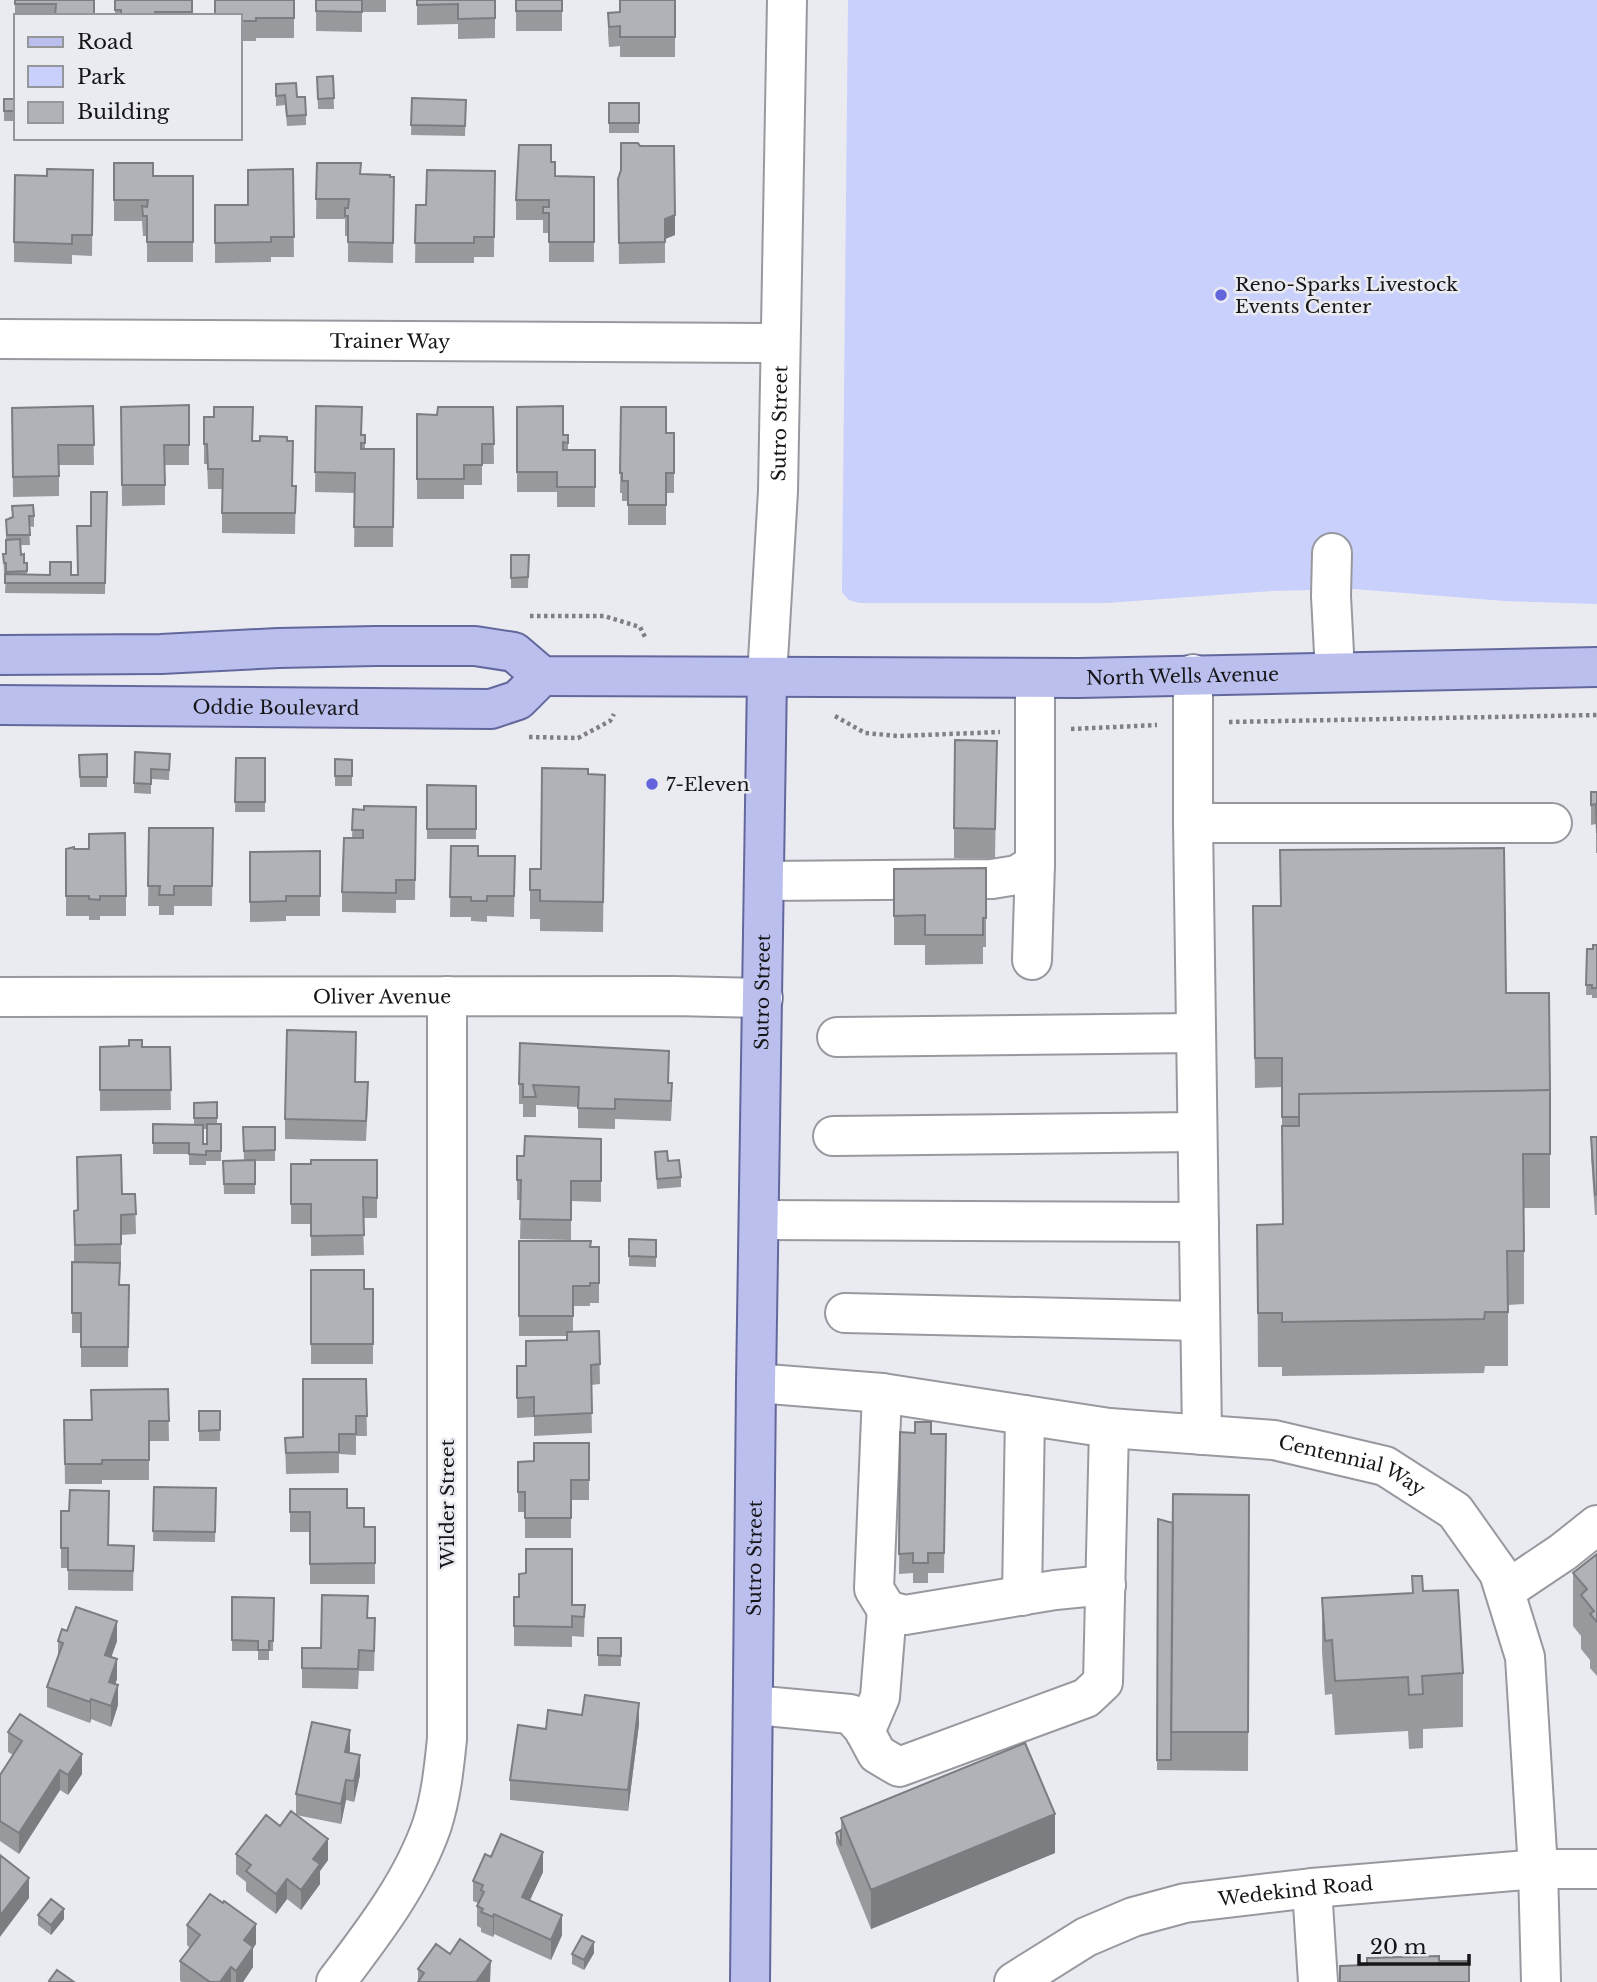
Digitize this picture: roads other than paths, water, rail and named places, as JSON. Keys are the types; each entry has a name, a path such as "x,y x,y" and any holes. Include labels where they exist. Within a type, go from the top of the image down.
{"main road":[{"path":"0,655 161,654 362,646 475,646 514,652 542,676 767,677"},
{"name":"North Wells Avenue","path":"767,677 1035,678 1597,667"},
{"name":"Oddie Boulevard","path":"0,705 491,709 518,700 542,676"},
{"name":"Sutro Street","path":"750,1982 767,677"}],"street":[{"name":"Sutro Street","path":"767,677 778,491 787,0"},
{"name":"Trainer Way","path":"0,339 780,343"},
{"path":"1332,553 1335,672"},
{"path":"1193,674 1202,1435"},
{"path":"1032,960 1035,678"},
{"path":"1193,823 1552,822"},
{"path":"764,881 992,878 1017,875 1035,864"},
{"name":"Wilder Street","path":"336,1982 393,1904 413,1867 432,1825 443,1780 447,1739 447,996"},
{"name":"Oliver Avenue","path":"0,997 763,998"},
{"path":"837,1037 1196,1033"},
{"path":"834,1136 1197,1132"},
{"path":"760,1220 1199,1222"},
{"path":"845,1313 1200,1321"},
{"name":"Centennial Way","path":"756,1383 882,1393 1109,1427 1274,1440 1385,1466 1455,1511 1499,1573 1525,1657 1538,1869 1541,1982"},
{"path":"865,1732 880,1697 887,1610 874,1589 882,1393"},
{"path":"1022,1595 1025,1415"},
{"path":"754,1705 850,1714 865,1732 877,1754 899,1767 1086,1698 1103,1682 1109,1427"},
{"path":"1505,1591 1563,1552 1597,1525"},
{"path":"887,1610 905,1615 1022,1595 1105,1585"},
{"name":"Wedekind Road","path":"1014,1982 1086,1937 1133,1917 1185,1903 1312,1888 1538,1869 1597,1868"},
{"path":"1312,1888 1318,1982"}],"place":[{"name":"Reno-Sparks Livestock Events Center","path":"1221,295"},
{"name":"7-Eleven","path":"652,784"}]}
